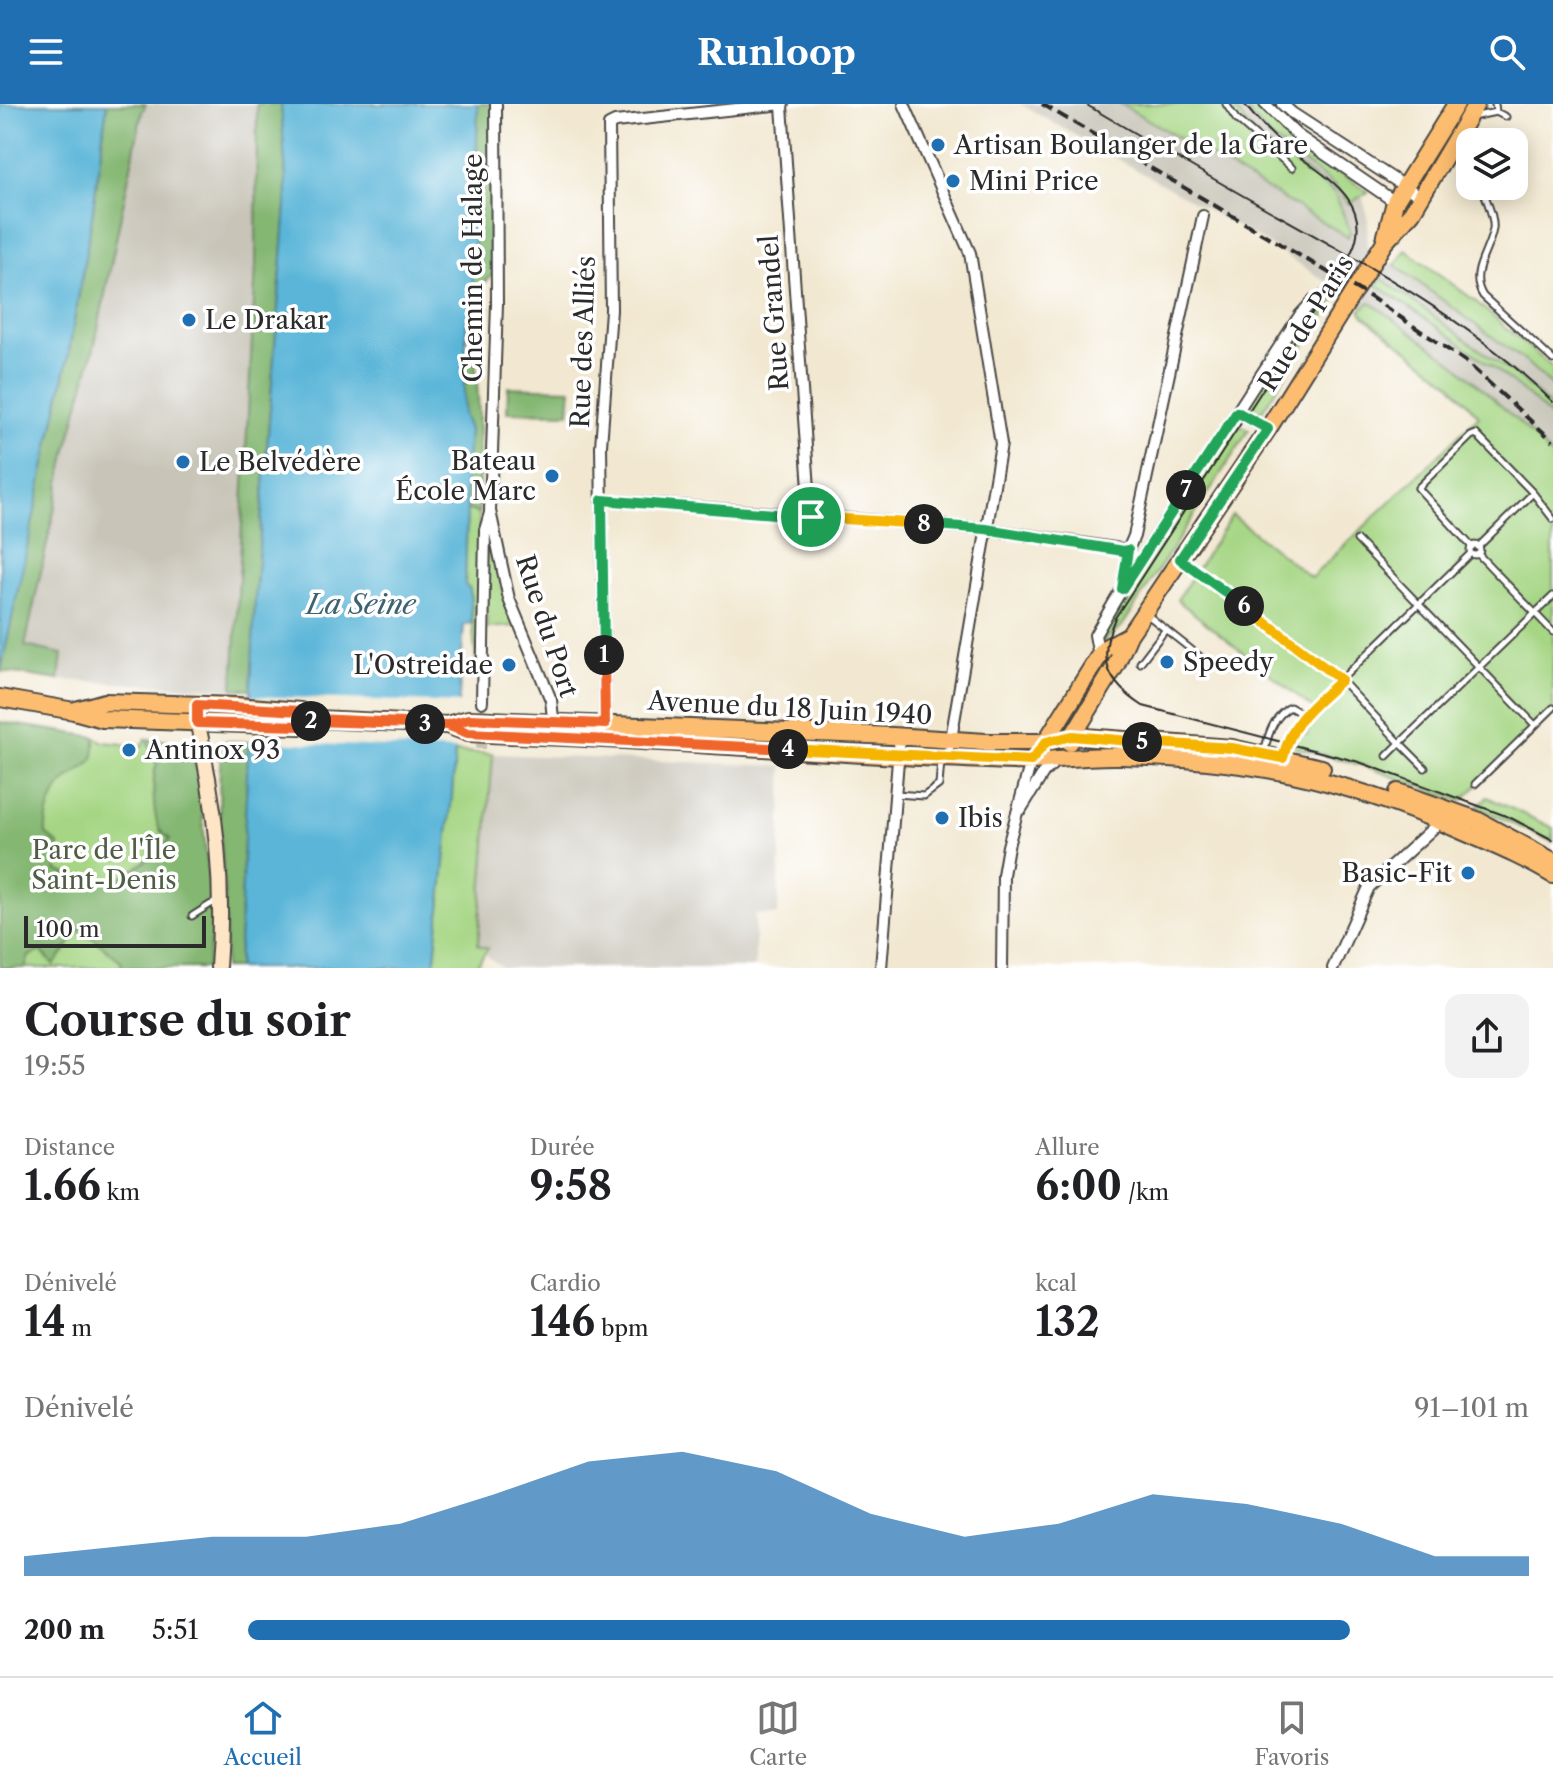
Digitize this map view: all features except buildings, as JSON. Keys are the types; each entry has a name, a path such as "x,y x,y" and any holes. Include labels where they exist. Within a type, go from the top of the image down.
{"main road":[{"name":"Rue de Paris","path":"1384,243 1395,202 1456,104"},
{"name":"Rue de Paris","path":"1060,757 1116,665 1129,635 1268,429 1384,243 1412,212 1456,140"},
{"path":"1395,202 1412,212"},
{"name":"Rue de Paris","path":"1031,761 1105,648 1129,635"},
{"path":"3,699 103,719 300,726 316,719"},
{"path":"74,711 105,702 238,706 300,711 316,719"},
{"path":"197,705 197,723"},
{"name":"Avenue du 18 Juin 1940","path":"316,719 447,725 468,733 513,728 1046,742 1072,736 1232,748 1283,758 1381,785 1460,813 1553,861"},
{"name":"Avenue du 18 Juin 1940","path":"605,731 899,756 1031,761 1060,757 1200,759 1258,766 1307,775 1382,797 1500,847 1553,875"}],"street":[{"name":"Chemin de Halage","path":"494,433 496,104"},
{"path":"904,104 975,269 1001,444 951,740 944,758"},
{"path":"1265,104 1276,117 1327,156 1395,202"},
{"path":"1282,104 1421,197"},
{"name":"Rue des Alliés","path":"605,731 601,446 611,310 609,125 783,105"},
{"name":"Rue Grandel","path":"783,105 811,517"},
{"path":"1122,589 1128,550 1134,536 1203,216"},
{"name":"Rue de Paris","path":"1099,656 1095,635 1122,589 1300,315 1313,301"},
{"name":"Rue de Paris","path":"1237,412 1268,429"},
{"name":"Rue du Port","path":"494,433 490,511 509,599 551,700 554,730"},
{"path":"602,500 986,529 1128,550"},
{"path":"482,702 485,530 490,511"},
{"path":"197,723 213,807 221,901 218,968"},
{"path":"881,968 900,736"},
{"path":"1016,818 1044,772 1060,757"},
{"path":"1002,968 1003,875 1031,761"},
{"path":"1333,968 1369,887 1441,821"}],"lane":[{"path":"1226,104 1236,119 1292,168"},
{"path":"1495,104 1496,112"},
{"path":"1473,111 1496,112 1506,117"},
{"path":"1486,200 1494,226 1476,278 1477,287 1553,360"},
{"path":"1553,519 1479,436 1471,436 1418,488 1553,632"},
{"path":"1283,758 1289,737 1302,714 1533,493"},
{"path":"1357,540 1535,725"},
{"path":"1180,559 1341,680 1425,768"},
{"path":"1387,756 1553,596"},
{"path":"1144,613 1203,659"},
{"path":"1140,663 1166,629"},
{"path":"1264,754 1271,728 1285,709 1290,707 1302,714"},
{"path":"1475,784 1553,708"},
{"path":"895,794 924,796 939,785 944,758"},
{"path":"192,916 221,901"}],"shaded area":[{"path":"146,104 257,104 256,264 233,689 59,680 62,654 25,646"},
{"path":"1020,104 1258,104 1273,123 1354,183 1368,217 1367,248 1394,265 1406,250 1474,300 1553,368 1553,458 1459,367 1268,244"},
{"path":"493,754 783,766 778,915 755,914 755,968 503,968 487,956 487,948 478,946"}],"green space":[{"path":"107,104 146,104 25,646 62,654 59,680 0,671 68,357"},
{"path":"257,104 281,104 287,193 255,600 252,689 233,689 256,265"},
{"path":"478,104 493,104 495,272 479,289 489,308 472,308"},
{"path":"1121,104 1230,104 1257,137 1335,193 1350,231 1348,237"},
{"path":"1241,104 1257,104 1287,135 1368,192 1349,204 1336,187 1269,136"},
{"path":"1406,250 1474,300 1553,368 1553,387 1525,361 1395,265"},
{"path":"1381,278 1523,381 1553,409 1553,419 1490,365 1377,285"},
{"path":"1325,289 1337,296 1262,411 1255,412 1249,406 1251,397"},
{"path":"1370,302 1459,367 1553,458 1553,715 1461,801 1364,766 1291,746 1298,734 1307,735 1315,710 1177,600 1232,515 1311,578 1479,416 1450,383 1364,316 1360,310"},
{"path":"466,350 475,350 479,413 479,514 467,509 465,489 469,430 463,414"},
{"path":"508,387 571,389 569,413 507,412"},
{"path":"1241,425 1249,430 1122,626 1102,643 1109,622 1193,491 1193,485 1220,445 1223,446 1236,427"},
{"path":"467,509 479,514 481,601 477,677 470,589 465,586"},
{"path":"491,549 515,626 487,628 486,552"},
{"name":"Parc de l'Île Saint-Denis","path":"0,722 95,737 104,742 142,746 146,739 178,742 188,753 207,968 0,968"},
{"name":"Parc de l'Île Saint-Denis","path":"0,722 95,737 92,761 57,792 50,805 46,827 46,834 59,845 56,870 93,880 107,881 131,872 170,839 158,824 153,787 157,764 146,739 178,742 188,753 198,771 213,924 207,968 122,968 121,961 81,929 54,965 41,951 29,956 25,968 0,968"},
{"path":"249,742 238,968 224,968 225,912 219,799 222,743"},
{"path":"455,752 493,754 478,945 488,948 475,968 434,968"},
{"path":"1487,797 1553,828 1553,842 1477,807"}],"water":[{"path":"0,104 107,104 68,357 0,674"},
{"name":"La Seine","path":"281,104 478,104 472,308 467,320 463,414 469,430 465,489 465,585 470,589 472,623 464,625 452,796 434,968 238,968 255,600 287,193"}],"pier":[{"path":"247,696 463,703 459,750 245,741"}],"tunnel":[{"path":"481,749 482,702"}],"tram line":[{"path":"1085,104 1418,297 1489,346 1553,402"},
{"path":"1244,104 1281,143 1342,191 1357,218 1357,235 1351,253 1115,618 1107,646 1108,668 1120,688 1143,706 1359,762 1509,817 1553,840"}],"railway":[{"path":"1042,104 1372,298 1465,361 1553,441"}],"place":[{"name":"Artisan Boulanger de la Gare","path":"938,145"},
{"name":"Mini Price","path":"953,181"},
{"name":"Le Drakar","path":"189,320"},
{"name":"Le Belvédère","path":"183,462"},
{"name":"Bateau École Marc","path":"552,476"},
{"name":"Speedy","path":"1167,662"},
{"name":"L'Ostreidae","path":"509,665"},
{"name":"Antinox 93","path":"129,750"},
{"name":"Ibis","path":"942,818"},
{"name":"Basic-Fit","path":"1468,873"}],"route":[{"path":"811,517 602,500 605,724 469,719 447,725 316,719 300,726 197,723 197,705 238,706 300,711 316,719 382,722 447,725 468,733 626,739 899,756 1031,761 1046,742 1072,736 1232,748 1283,758 1286,743 1302,714 1341,680 1180,559 1268,429 1237,412 1122,589 1128,550 986,529 811,517"}]}
